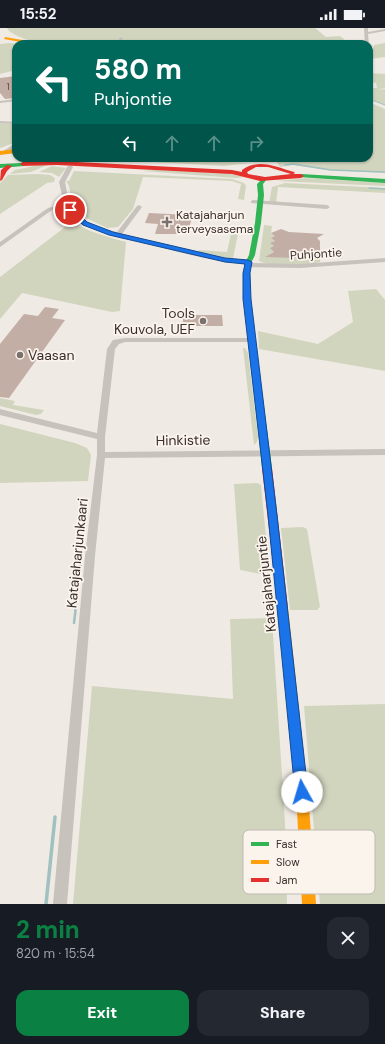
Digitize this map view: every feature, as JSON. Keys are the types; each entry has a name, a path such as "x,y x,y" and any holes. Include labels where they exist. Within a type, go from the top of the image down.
{"street":[{"path":"367,40 366,30 385,30"},
{"path":"1,39 12,41"},
{"path":"1,39 12,40"},
{"path":"0,102 12,100"},
{"path":"0,121 12,122"},
{"path":"1,153 12,150"},
{"path":"9,169 27,162"},
{"path":"113,162 209,167 255,166 273,173 385,177"},
{"path":"272,162 273,173 258,200 327,208"},
{"path":"9,169 57,163 255,166 273,173 298,176 385,181"},
{"name":"Katajaharjuntie","path":"248,263 252,255 258,200 254,186 255,166"},
{"path":"0,244 50,209 67,205 62,182 70,167"},
{"name":"Katajaharjuntie","path":"258,200 250,217 251,228 246,254 248,263 247,299 302,792 304,830"},
{"name":"Puhjontie","path":"67,205 72,213 85,223 118,235 225,260 300,266 385,260"},
{"path":"118,235 139,208"},
{"name":"Katajaharjunkaari","path":"60,904 90,556 111,349 116,342 125,340 252,340"},
{"path":"0,412 101,437"},
{"name":"Hinkistie","path":"101,455 385,452"},
{"name":"Katajaharjuntie","path":"308,894 309,904"}],"green space":[{"path":"7,28 315,28 326,37 340,36 345,40 30,40 10,31"},
{"path":"12,43 12,71 0,74 0,44"},
{"path":"385,43 385,57 373,59 374,45"},
{"path":"373,73 385,74 385,88 377,90 385,89 385,105 373,100 373,88 377,88 376,83 373,83"},
{"path":"373,104 385,109 385,173 327,170 293,165 280,167 277,162 373,162"},
{"path":"0,123 12,124 12,143 0,148"},
{"path":"154,162 250,163 224,166"},
{"path":"39,165 47,165 31,172 10,174 15,170"},
{"path":"52,166 66,168 59,177 52,173 39,172"},
{"path":"155,170 227,173 244,177 236,178 142,171"},
{"path":"74,171 232,179 244,183 246,186 244,200 238,199 241,184 232,181 143,177 133,209 118,227 107,228 82,216 73,204 69,186 66,181 69,181"},
{"path":"8,175 50,175 55,178 54,182 47,183 0,214 0,183"},
{"path":"306,178 385,183 385,186 277,181"},
{"path":"285,183 385,188 385,193 278,187 276,203 269,203 272,187"},
{"path":"58,210 74,222 90,231 126,242 120,311 112,312 22,293 0,319 0,277 65,227"},
{"path":"264,225 272,226 271,233 275,236 271,238 275,241 271,243 274,246 271,248 274,252 270,254 274,257 317,259 320,256 320,262 290,266 273,265 259,261"},
{"path":"232,229 239,229 233,258 226,258 199,252 199,250 227,252"},
{"path":"376,289 385,300 385,371 259,349 258,331 318,344 353,322 348,291"},
{"path":"243,348 245,348 248,353 258,436 257,442 254,445"},
{"path":"0,398 15,401 13,405 44,410 41,414 36,415 0,406"},
{"path":"0,424 75,443 87,448 91,455 88,481 0,483"},
{"path":"257,483 261,485 269,569 261,574 240,570 234,484"},
{"path":"303,527 307,529 320,607 317,610 290,610 281,528"},
{"path":"272,618 285,830 243,830 243,894 287,894 287,904 73,904 92,686 233,699 230,619"},
{"path":"385,704 385,904 320,904 319,894 375,894 375,830 314,830 304,706"}],"building":[{"path":"12,76 12,98 5,99 0,93 0,78"},
{"name":"Katajaharjun terveysasema","path":"149,213 189,215 189,218 192,218 187,234 155,234 158,224 145,223"},
{"path":"281,229 289,232 324,234 317,238 320,241 320,256 317,259 265,257 274,252 270,248 274,246 270,243 275,241 271,238 275,236 271,233"},
{"name":"Vaasan","path":"45,307 59,309 52,318 65,320 9,398 0,397 0,344 24,314 38,316"},
{"name":"Tools Kouvola, UEF","path":"183,315 222,315 223,326 183,326"}],"waterway":[{"path":"373,100 385,105"},
{"path":"285,165 293,164 331,170 385,172"},
{"path":"369,188 385,189"},
{"path":"74,623 81,563"},
{"path":"46,904 55,817"}],"traffic: fast":[{"path":"0,166 22,165 26,162"},
{"path":"301,176 385,181"},
{"path":"264,179 260,184 261,195 258,223 252,255 247,265 247,299 267,468"}],"traffic: slow":[{"path":"5,38 16,40"},
{"path":"0,153 12,152"},
{"path":"283,608 302,792 304,830"},
{"path":"308,894 309,904"}],"traffic: jam":[{"path":"23,164 57,163 232,172 260,179 301,176"},
{"path":"245,174 244,171 256,165 274,167 292,173"},
{"path":"0,179 4,173 4,170 9,166"},
{"path":"267,468 283,608"}],"place":[{"name":"Katajaharjun terveysasema","path":"167,222"},
{"name":"Tools Kouvola, UEF","path":"203,321"},
{"name":"Vaasan","path":"20,355"}],"route":[{"path":"70,210 76,217 96,229 225,260 248,262 246,273 247,299 273,515 302,792"}]}
